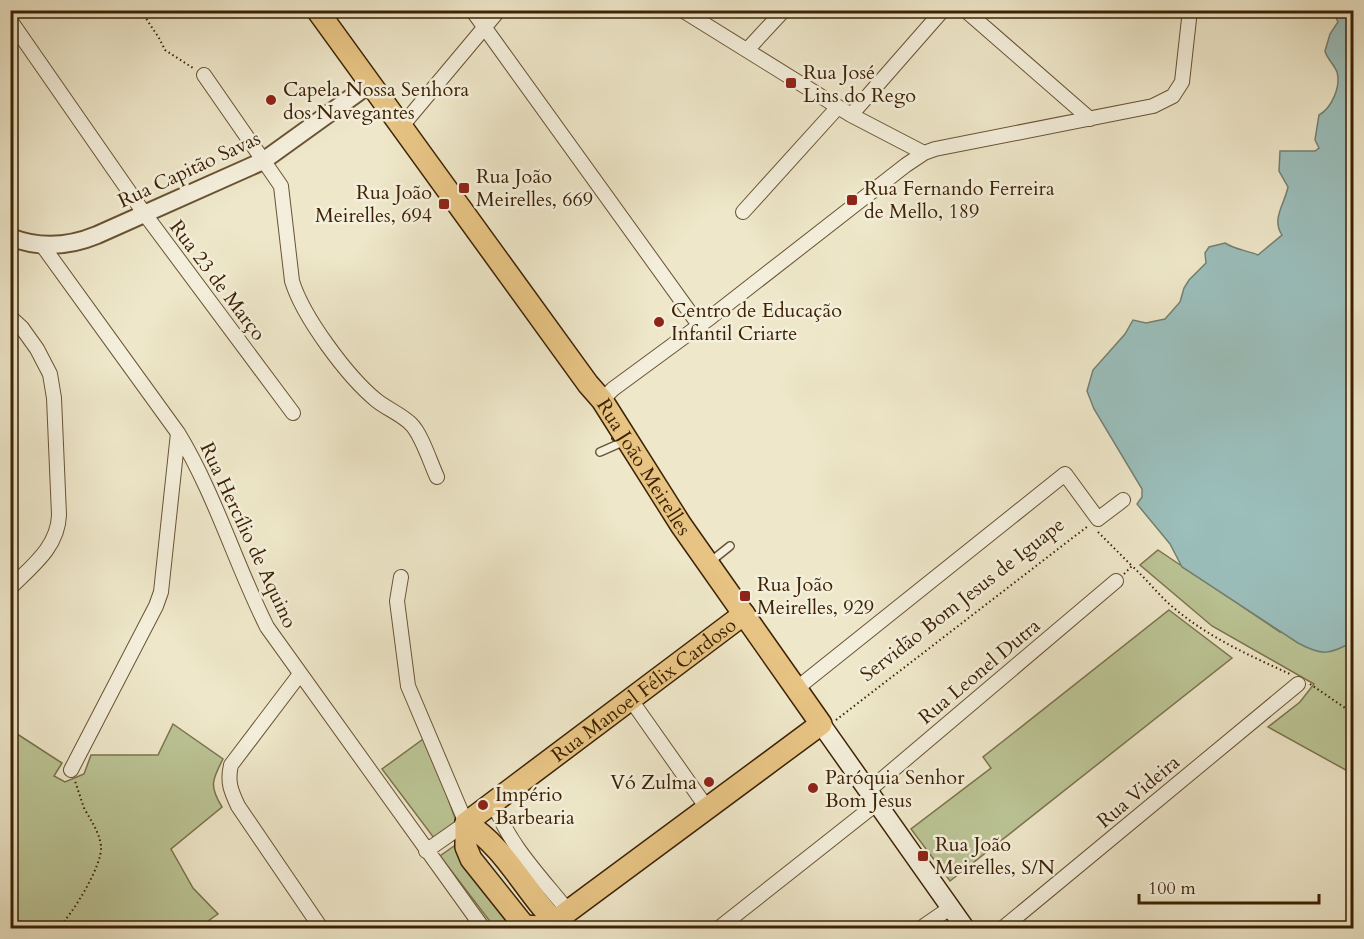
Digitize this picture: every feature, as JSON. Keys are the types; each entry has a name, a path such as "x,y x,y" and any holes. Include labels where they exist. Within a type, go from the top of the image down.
{"main road":[{"name":"Rua João Meirelles","path":"316,10 588,384 602,400 677,528 708,563 965,928"},
{"name":"Rua Manoel Félix Cardoso","path":"466,823 744,614"},
{"path":"466,823 466,847 471,859 525,927 543,927 561,920 707,808 823,727"},
{"path":"466,823 479,831 561,920"}],"street":[{"path":"472,10 699,325"},
{"path":"401,127 499,10"},
{"path":"682,10 851,115 924,153"},
{"path":"747,50 784,10"},
{"path":"851,115 943,10"},
{"path":"965,10 1090,119"},
{"path":"602,400 613,389 924,153 1153,106 1173,96 1182,82 1190,10"},
{"name":"Rua 23 de Março","path":"10,20 144,213 293,413"},
{"path":"204,75 281,186 292,281 304,311 325,342 363,388 385,407 411,424 437,477"},
{"name":"Rua Capitão Savas","path":"10,237 42,245 72,244 84,240 264,160 370,84"},
{"path":"742,212 838,106"},
{"name":"Rua Hercílio de Aquino","path":"42,245 178,433 195,461 267,627 483,928"},
{"path":"10,317 22,328 37,349 50,374 54,398 59,526 52,544 10,588"},
{"path":"71,770 156,606 161,592 178,433"},
{"path":"796,689 1065,474 1094,522 1123,500"},
{"path":"401,577 397,601 408,686 466,823"},
{"name":"Rua Leonel Dutra","path":"719,928 872,797 1116,581"},
{"path":"300,674 231,765 228,778 231,792 238,806 319,927"},
{"name":"Rua Videira","path":"1002,928 1301,682"},
{"path":"631,700 707,808"},
{"path":"494,803 499,817 561,920"},
{"name":"Rua Manoel Félix Cardoso","path":"426,851 466,823"},
{"path":"921,928 950,908"}],"lane":[{"path":"600,452 627,440"},
{"path":"708,563 730,546"}],"path":[{"path":"145,10 147,20 165,50 204,75"},
{"path":"1094,522 1166,601 1209,633 1235,649 1301,682 1353,714"},
{"name":"Servidão Bom Jesus de Iguape","path":"823,727 1094,522"},
{"path":"1116,581 1132,566"},
{"path":"58,928 66,921 96,867 102,849 97,830 84,807 71,770"}],"green space":[{"path":"1158,550 1280,632 1353,640 1353,774 1268,727 1300,702 1314,684 1212,626 1140,565"},
{"path":"1169,610 1232,658 950,881 911,829 991,768 983,757"},
{"path":"173,724 223,759 213,783 215,794 222,807 171,849 193,888 218,914 198,928 11,928 10,746 15,742 11,738 11,730 62,763 54,776 65,782 84,774 91,755 158,755"},
{"path":"426,737 456,821 434,838 382,769"},
{"path":"454,846 465,868 516,928 495,928 440,856"}],"water":[{"path":"1333,11 1354,11 1354,641 1332,651 1320,652 1298,643 1182,567 1170,544 1137,504 1142,497 1142,489 1094,409 1087,391 1093,370 1125,334 1133,320 1146,323 1165,319 1180,302 1189,280 1206,263 1205,253 1209,247 1225,243 1258,255 1282,235 1278,217 1288,187 1279,171 1280,151 1315,151 1319,148 1315,140 1319,115 1328,107 1338,84 1337,72 1325,51 1330,34 1338,22"}],"place":[{"name":"Rua José Lins do Rego","path":"791,83"},
{"name":"Capela Nossa Senhora dos Navegantes","path":"271,100"},
{"name":"Rua João Meirelles, 669","path":"464,188"},
{"name":"Rua Fernando Ferreira de Mello, 189","path":"852,200"},
{"name":"Rua João Meirelles, 694","path":"444,204"},
{"name":"Centro de Educação Infantil Criarte","path":"659,322"},
{"name":"Rua João Meirelles, 929","path":"745,596"},
{"name":"Vó Zulma","path":"709,782"},
{"name":"Paróquia Senhor Bom Jesus","path":"813,788"},
{"name":"Império Barbearia","path":"483,805"},
{"name":"Rua João Meirelles, S/N","path":"923,856"}]}
